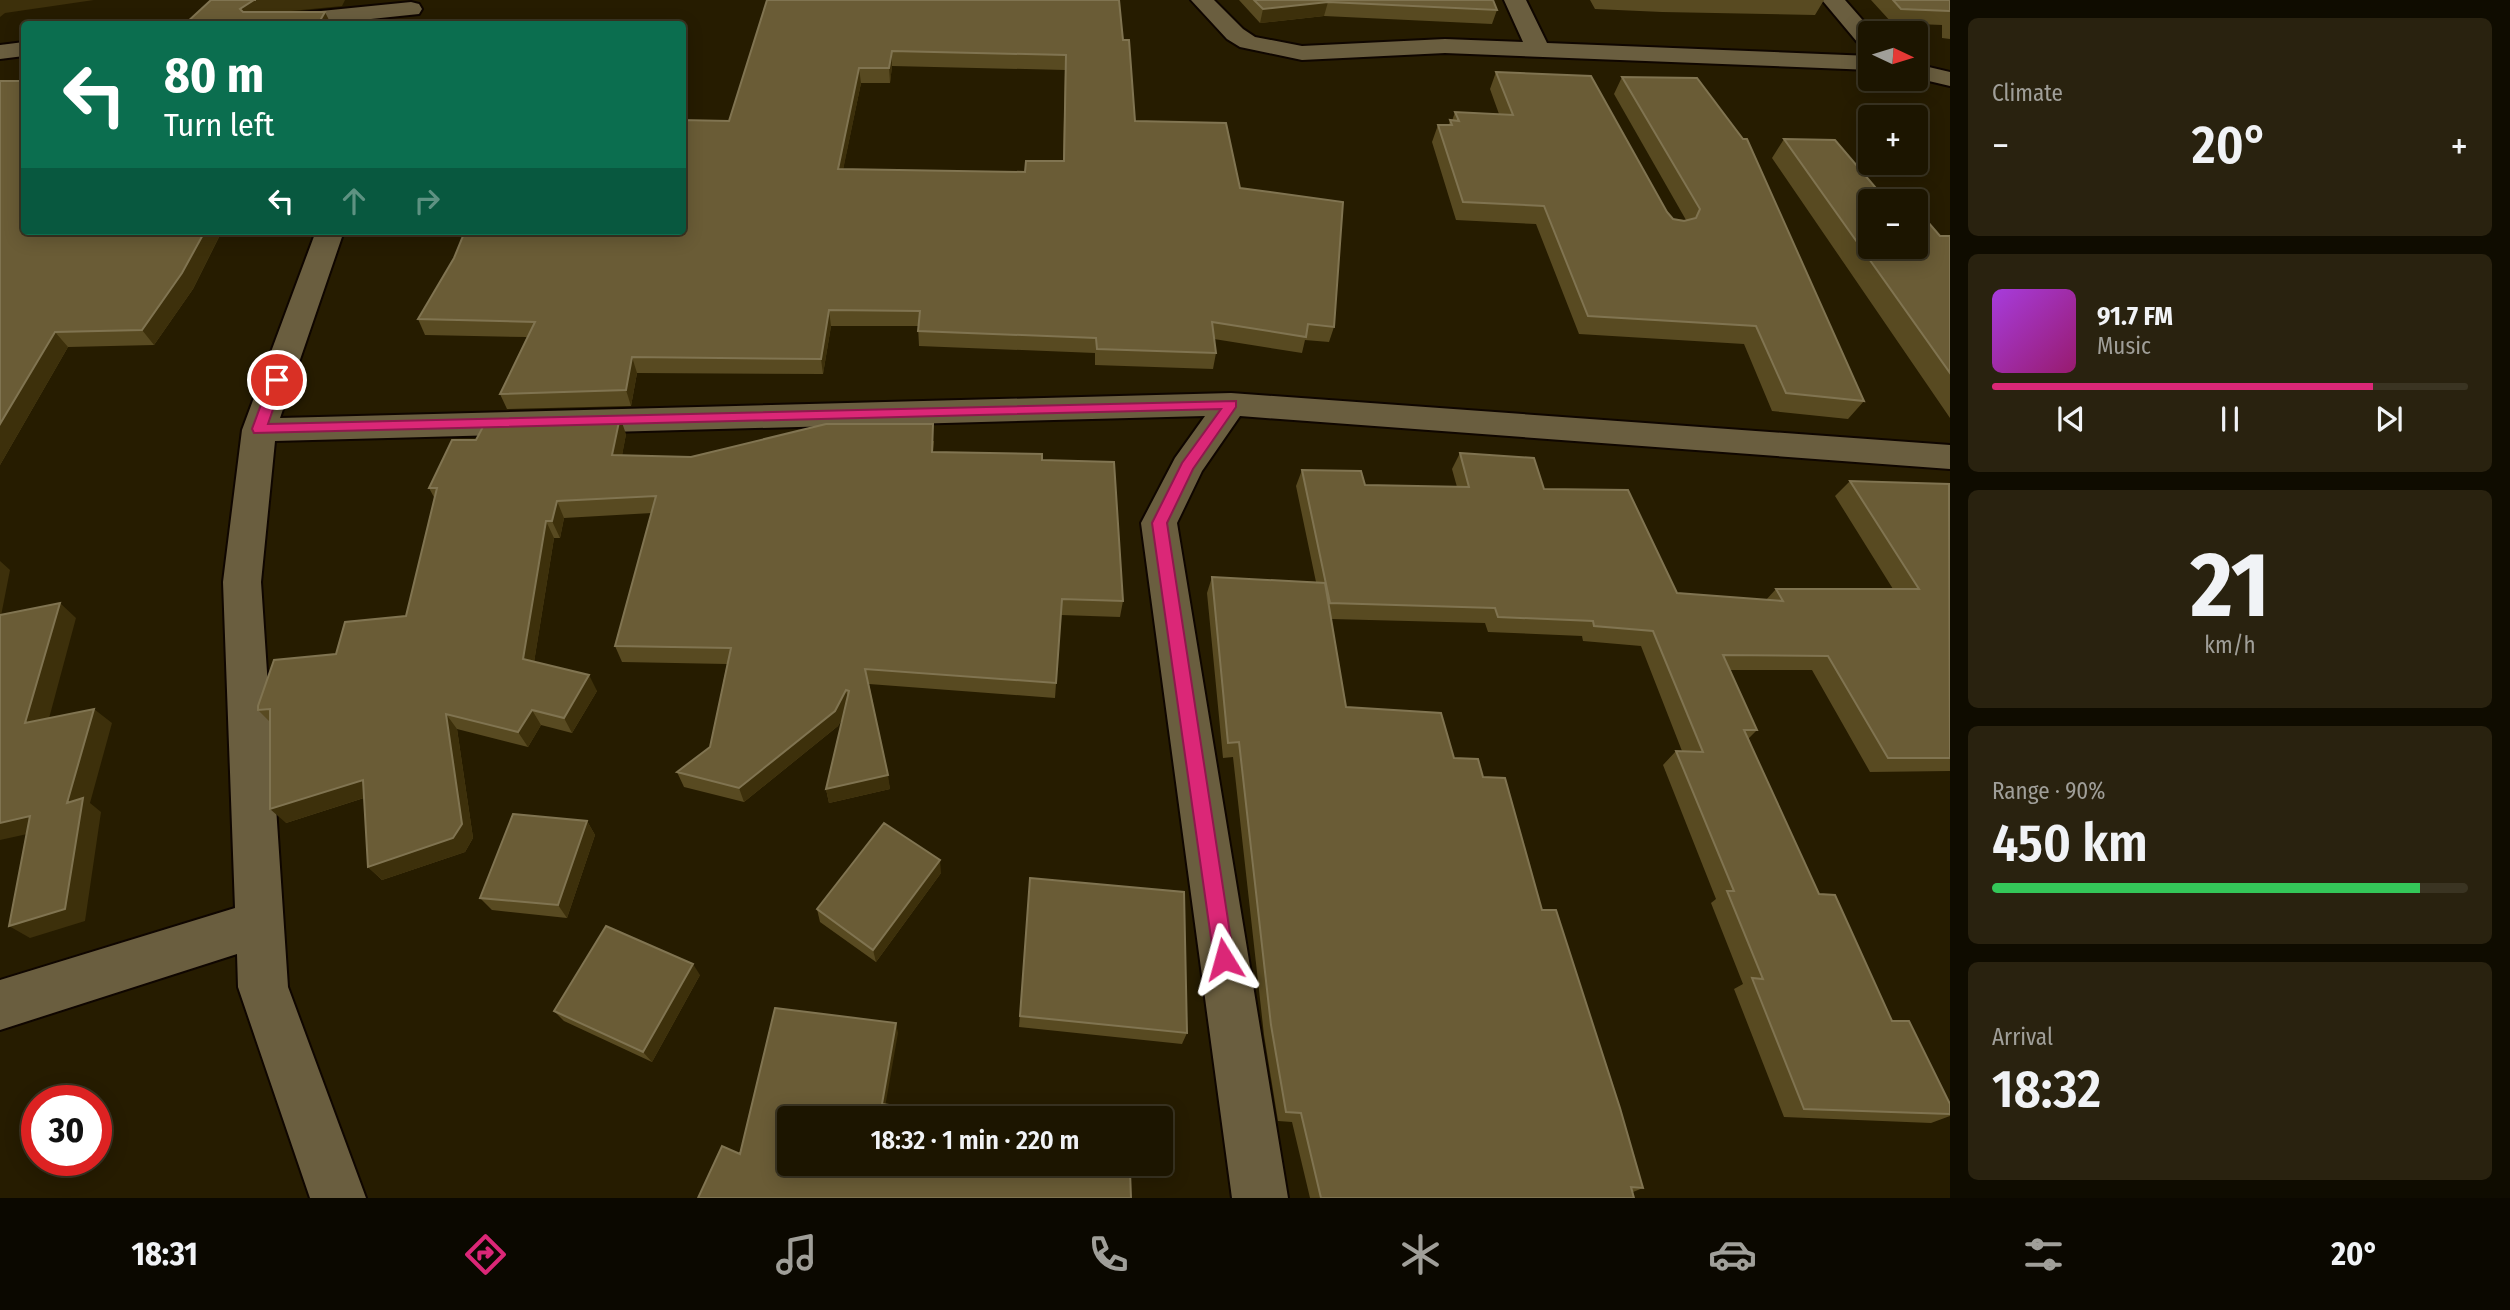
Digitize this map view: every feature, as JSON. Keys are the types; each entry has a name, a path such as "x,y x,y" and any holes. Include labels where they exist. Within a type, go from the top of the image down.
{"street":[{"path":"1202,0 1235,34 1248,42 1302,53 1445,46 1858,62"},
{"path":"1515,0 1538,49"},
{"path":"1833,0 1858,29"},
{"path":"295,21 410,11"},
{"path":"0,52 21,49"},
{"path":"1574,50 1587,74"},
{"path":"1928,68 1950,68"},
{"path":"1928,72 1950,79"},
{"path":"329,235 259,429 242,582 263,987 338,1198"},
{"path":"259,429 1231,404 1950,457"},
{"path":"1231,404 1187,467 1159,523 1260,1198"},
{"path":"0,1005 260,924"}],"building":[{"path":"211,0 254,0 240,9 243,12 325,12 320,21 188,21"},
{"path":"767,0 1119,0 1123,40 1129,40 1135,121 1226,123 1240,188 1343,202 1334,327 1308,324 1306,337 1212,322 1216,353 1097,349 1096,338 918,331 920,311 829,310 821,359 632,357 626,390 500,394 535,322 418,319 454,258 463,235 686,235 686,120 729,121","holes":["892,51 1066,55 1064,161 1026,161 1025,172 838,169 859,68 889,68"]},
{"path":"1254,0 1493,0 1497,10 1328,2 1263,9"},
{"path":"1893,0 1950,0 1950,11 1901,9"},
{"path":"1496,72 1591,76 1667,212 1673,219 1684,221 1696,218 1700,209 1622,77 1697,78 1743,139 1747,139 1864,401 1786,393 1756,326 1588,316 1544,206 1463,202 1438,125 1452,125 1450,120 1459,121 1455,112 1513,115"},
{"path":"0,81 21,81 21,235 203,235 182,273 142,330 55,332 0,424"},
{"path":"1784,139 1835,140 1858,167 1858,175 1865,175 1877,189 1858,189 1858,243"},
{"path":"1928,222 1940,236 1950,236 1950,373 1869,259 1928,259"},
{"path":"620,417 612,455 691,457 826,424 933,424 932,452 1042,454 1042,460 1114,462 1123,601 1062,599 1056,683 865,669 888,775 826,789 849,691 846,690 835,711 739,788 677,772 710,747 731,648 615,646 656,496 557,501 552,521 546,521 523,659 589,675 564,718 532,710 518,732 446,714 462,824 453,838 368,867 363,780 270,809 270,709 258,710 258,706 274,660 336,654 345,622 406,616 437,488 429,488 452,440 476,440 486,421"},
{"path":"1460,453 1534,458 1544,489 1628,490 1677,593 1783,601 1776,589 1919,589 1850,481 1949,484 1950,758 1888,758 1828,656 1723,655 1757,730 1744,730 1819,894 1835,895 1892,1021 1909,1021 1950,1104 1950,1114 1804,1109 1752,978 1763,979 1727,891 1734,891 1676,751 1703,752 1653,631 1594,626 1593,621 1498,617 1495,608 1330,603 1302,470 1361,471 1365,485 1469,487"},
{"path":"1212,577 1325,583 1346,707 1441,713 1454,758 1478,759 1483,777 1505,778 1542,910 1556,910 1620,1108 1643,1188 1631,1187 1634,1198 1321,1198 1301,1113 1286,1112 1271,1025 1239,742 1228,743"},
{"path":"60,603 25,723 94,709 67,803 83,798 65,909 9,926 30,816 0,823 0,615"},
{"path":"513,814 587,821 558,905 480,898"},
{"path":"884,823 940,860 873,950 817,909"},
{"path":"1030,878 1184,892 1187,1033 1020,1016"},
{"path":"606,926 693,964 643,1052 554,1011"},
{"path":"775,1008 896,1023 882,1104 896,1106 777,1106 777,1176 1130,1176 1131,1198 698,1198 722,1146 740,1154"}],"route":[{"path":"277,380 259,429 1231,404 1187,467 1159,523 1224,959"}]}
